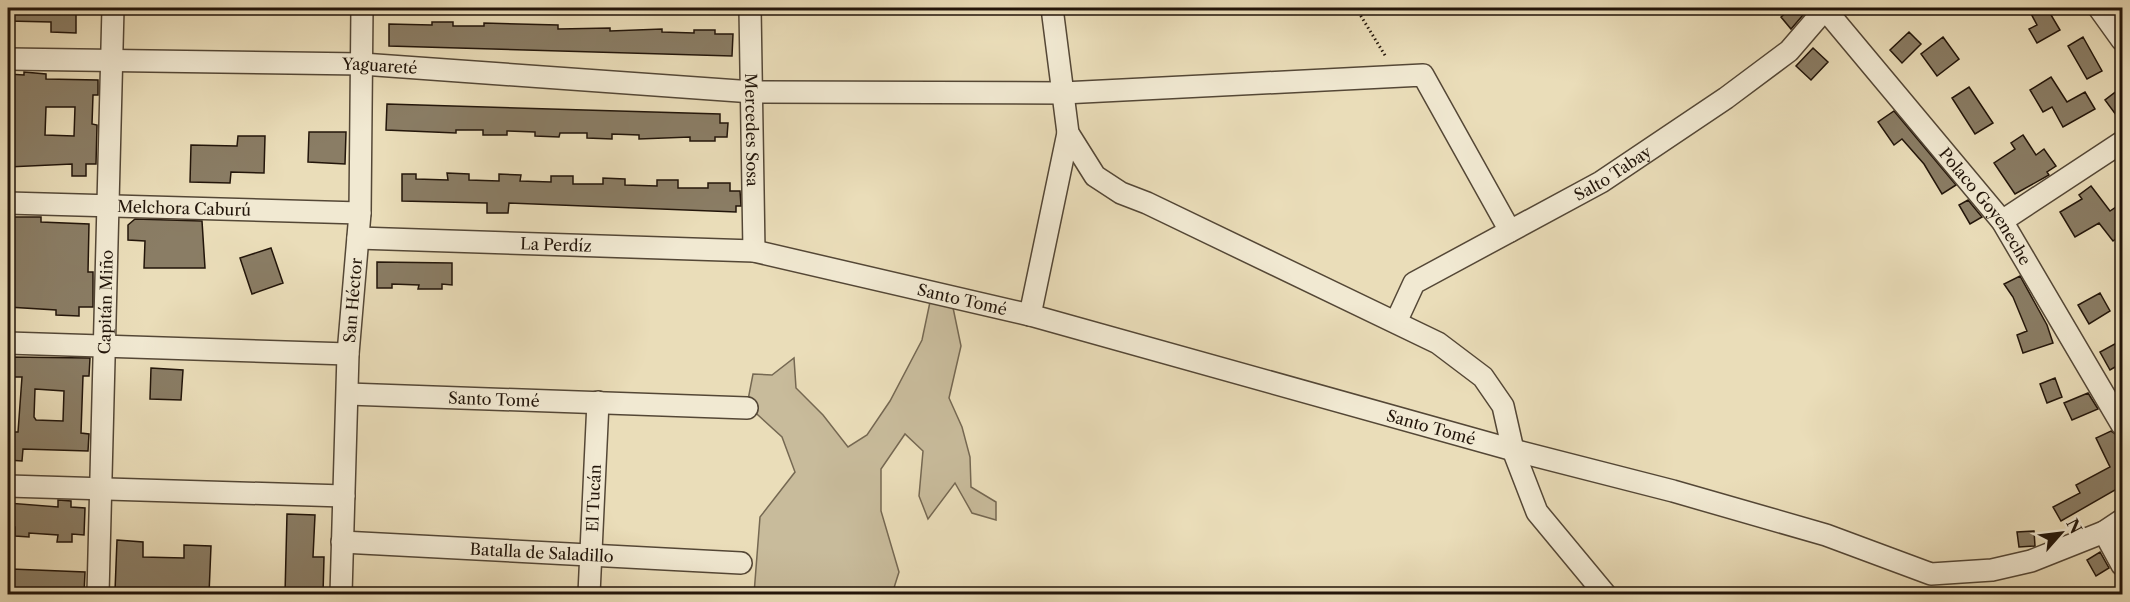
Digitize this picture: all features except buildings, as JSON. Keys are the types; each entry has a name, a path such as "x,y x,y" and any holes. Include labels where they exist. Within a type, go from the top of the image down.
{"street":[{"name":"Capitán Miño","path":"98,594 113,8"},
{"name":"San Héctor","path":"341,594 348,354 360,213 362,8"},
{"name":"Mercedes Sosa","path":"750,8 754,251"},
{"path":"1030,315 1068,133 1052,8"},
{"name":"Polaco Goyeneche","path":"1825,8 2001,221 2122,425"},
{"name":"Salto Tabay","path":"1396,322 1414,283 1601,182 1726,98 1789,51 1825,8"},
{"path":"2099,8 2122,40"},
{"name":"Yaguareté","path":"8,59 362,64 753,92 1063,93 1423,75 1510,231"},
{"path":"1068,133 1095,176 1121,194 1147,203 1438,343 1483,378 1503,406 1513,450 1538,512 1605,594"},
{"path":"2001,221 2122,142"},
{"name":"Melchora Caburú","path":"8,202 360,213"},
{"name":"La Perdíz","path":"358,238 754,251"},
{"name":"Santo Tomé","path":"754,251 1030,315 1513,450 1673,491 1826,535 1931,574 1992,570 2031,561 2104,532 2122,520"},
{"path":"8,343 348,354"},
{"name":"Santo Tomé","path":"348,394 747,408"},
{"name":"El Tucán","path":"589,594 598,402"},
{"path":"8,486 344,496"},
{"path":"2104,532 2122,565"},
{"name":"Batalla de Saladillo","path":"342,542 741,563"}],"path":[{"path":"1356,8 1398,77"}],"shaded area":[{"path":"951,298 961,346 949,398 962,427 970,457 971,487 996,502 996,520 972,513 955,483 928,519 919,496 923,451 905,434 881,469 881,511 899,572 892,594 754,594 760,517 795,472 782,437 747,405 753,374 772,375 794,358 796,388 823,415 848,447 867,435 890,401 922,340 930,302"}]}
